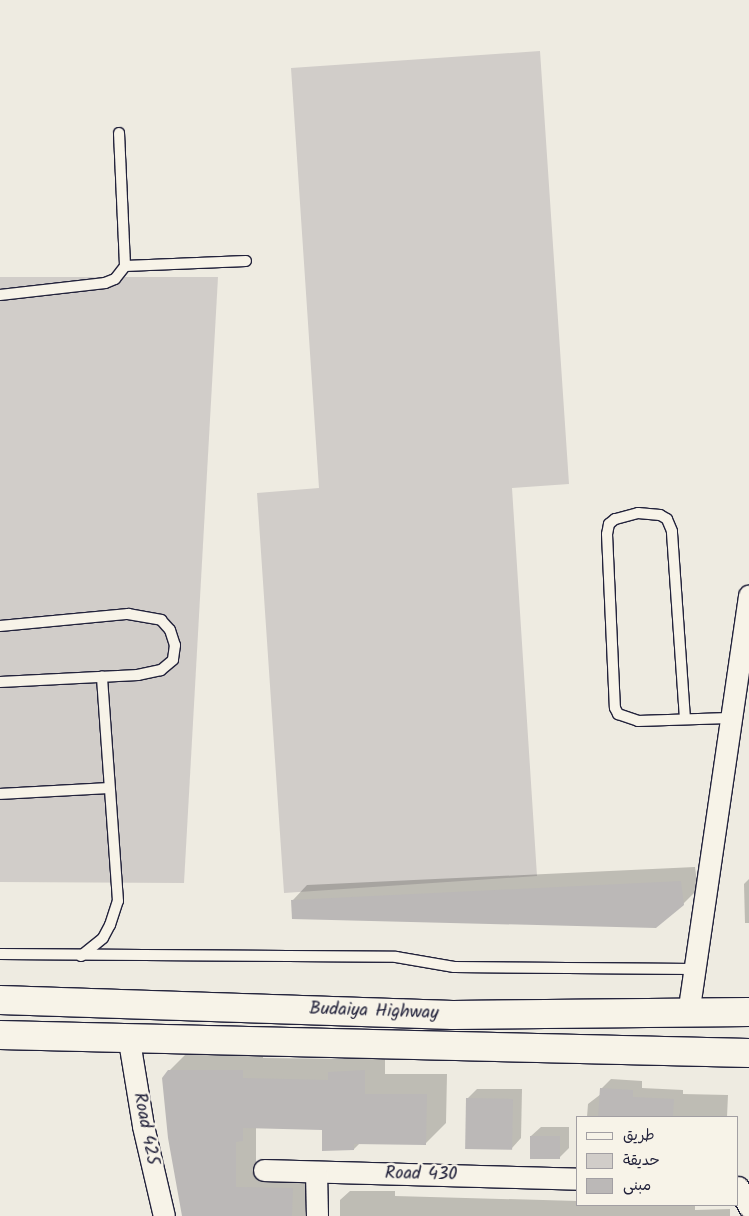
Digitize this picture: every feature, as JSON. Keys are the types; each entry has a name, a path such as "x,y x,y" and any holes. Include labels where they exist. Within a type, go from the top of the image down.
{"main road":[{"name":"Budaiya Highway","path":"0,1000 453,1015 749,1012"},
{"name":"Budaiya Highway","path":"0,1035 129,1040 749,1053"}],"street":[{"path":"688,1014 728,718 744,647 749,595"},
{"name":"Road 425","path":"129,1040 142,1126 164,1216"},
{"name":"Road 430","path":"264,1170 576,1179"},
{"path":"316,1172 317,1216"},
{"path":"739,1190 749,1207"}],"lane":[{"path":"0,295 104,283 115,279 125,266 119,133"},
{"path":"125,266 246,261"},
{"path":"685,719 672,531 667,519 660,514 638,514 615,519 609,524 607,534 615,708 625,719 685,719 728,718"},
{"path":"0,626 128,614 161,620 170,630 175,645 173,660 161,670 138,675 0,682"},
{"path":"80,956 103,938 110,925 118,901 102,677"},
{"path":"0,794 109,788"},
{"path":"0,954 396,957 454,967 694,969"}],"green space":[{"path":"540,51 569,484 512,488 537,876 284,893 257,493 319,488 291,68"},
{"path":"0,277 218,277 184,883 0,882"}],"building":[{"path":"681,881 684,905 656,928 292,919 291,900"},
{"path":"168,1070 243,1070 243,1078 328,1080 328,1072 365,1070 365,1094 427,1094 426,1145 354,1144 354,1150 322,1151 322,1130 243,1128 243,1141 236,1142 236,1187 293,1188 292,1216 182,1216 168,1138 162,1078"},
{"path":"600,1088 633,1090 633,1097 674,1099 673,1116 598,1116"},
{"path":"466,1098 513,1099 512,1150 465,1149"},
{"path":"530,1136 560,1136 560,1159 530,1159"}]}
